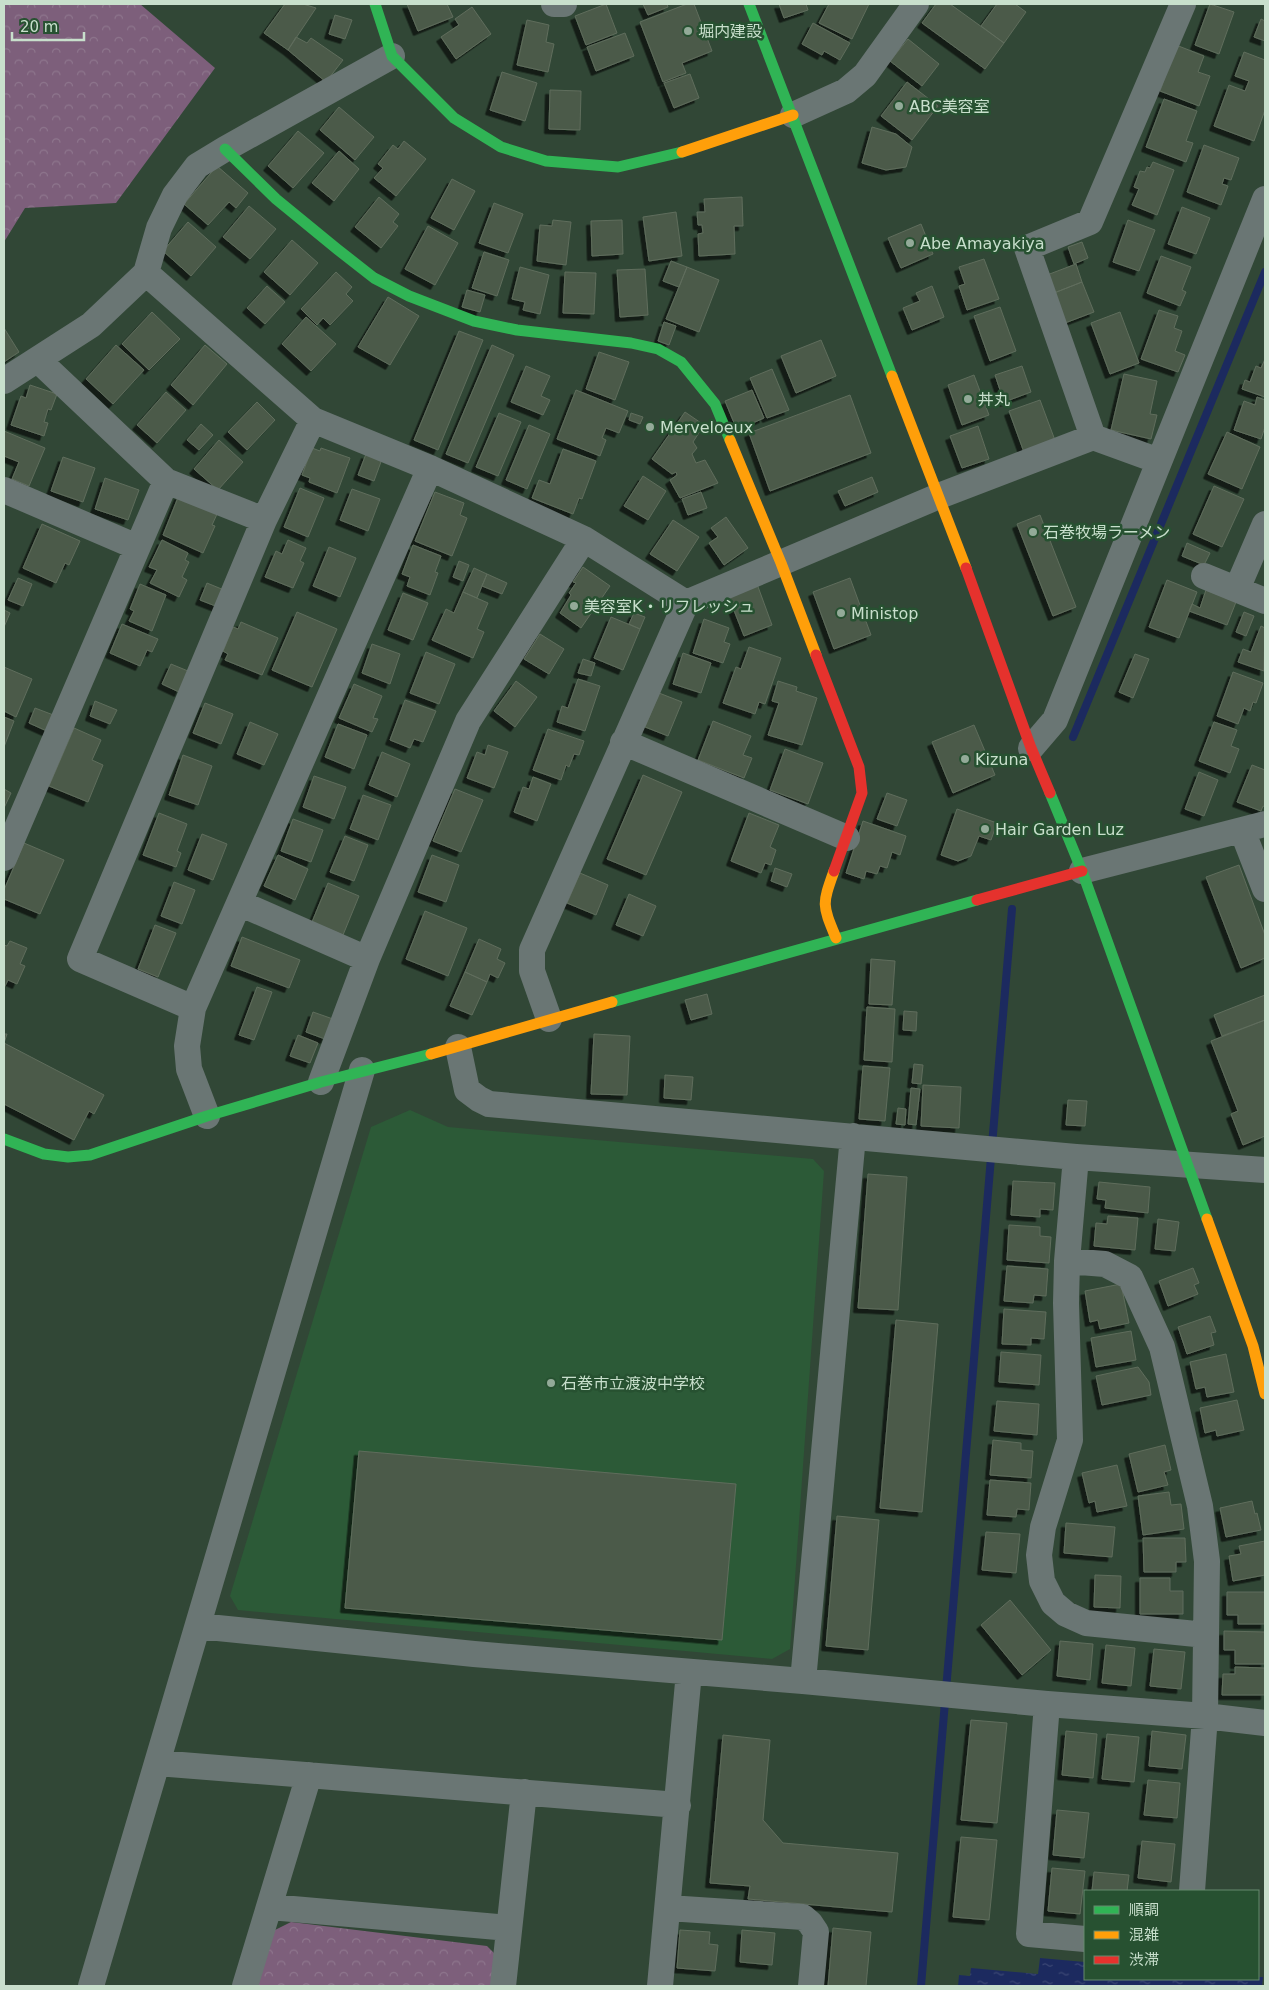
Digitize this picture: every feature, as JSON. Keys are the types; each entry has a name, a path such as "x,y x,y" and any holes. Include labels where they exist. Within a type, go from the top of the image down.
{"street":[{"path":"375,4 392,56 454,118 501,148 546,161 618,167 696,149 793,115 846,91 865,74 916,4"},
{"path":"554,4 564,4"},
{"path":"749,4 939,496 1031,748 1082,871 1253,1346 1265,1394"},
{"path":"1094,436 1027,248 1090,222 1183,4"},
{"path":"4,381 91,325 146,273 159,228 174,195 197,166 392,56"},
{"path":"225,149 276,199 374,278 409,296 474,321 517,330 631,343 658,349 681,362 715,404 781,563 859,767 862,793 824,901 826,914 836,938"},
{"path":"1031,748 1055,720 1265,199"},
{"path":"146,273 313,420 430,468 584,539 686,603"},
{"path":"38,360 166,481 264,520"},
{"path":"193,1008 80,960 264,520 313,420"},
{"path":"549,1019 532,971 532,950 686,603 939,496 1094,436 1159,461"},
{"path":"207,1116 188,1069 187,1046 193,1008 430,468"},
{"path":"4,858 166,481"},
{"path":"4,490 137,547"},
{"path":"1237,590 1265,524"},
{"path":"321,1082 367,959 468,721 584,539"},
{"path":"1204,576 1265,601"},
{"path":"623,742 847,838"},
{"path":"4,1139 44,1154 68,1157 90,1155 207,1116 362,1070 458,1047 549,1019 836,938 1082,871 1254,827 1265,889"},
{"path":"239,903 367,959"},
{"path":"458,1047 467,1090 489,1104 1076,1156 1265,1170"},
{"path":"91,1986 362,1070"},
{"path":"804,1681 852,1136"},
{"path":"1076,1156 1067,1261 1066,1302 1070,1440 1043,1527 1039,1555 1042,1581 1053,1604 1066,1614 1086,1623 1206,1635"},
{"path":"1067,1261 1105,1264 1130,1277 1162,1347 1200,1506 1206,1562 1205,1716 1192,1890"},
{"path":"198,1626 464,1653 1205,1716 1265,1723"},
{"path":"660,1986 689,1672"},
{"path":"1048,1704 1029,1934 1084,1939"},
{"path":"157,1763 678,1805"},
{"path":"245,1986 309,1775"},
{"path":"503,1986 524,1792"},
{"path":"270,1907 509,1928"},
{"path":"668,1908 803,1917 816,1932 811,1986"}],"shaded area":[{"name":"石巻市立渡波中学校","path":"410,1110 448,1127 813,1159 824,1171 790,1649 772,1659 238,1610 230,1596 371,1127"}],"green space":[{"path":"4,4 140,4 215,68 116,203 25,208 4,242"},
{"path":"291,1922 487,1946 497,1956 494,1986 255,1986 271,1932"}],"water":[{"path":"1040,1958 1084,1962 1084,1980 1259,1980 1259,1977 1263,1977 1262,1986 958,1986 959,1975 970,1976 971,1968 1038,1974"}],"building":[{"path":"285,4 303,4 316,8 288,50 264,33"},
{"path":"407,4 447,4 453,17 418,31"},
{"path":"606,4 617,33 586,45 575,16"},
{"path":"643,4 667,4 668,7 648,15"},
{"path":"687,4 694,4 712,51 682,63 686,73 663,82 640,22"},
{"path":"779,4 806,4 808,10 784,18"},
{"path":"829,4 869,4 852,39 819,23"},
{"path":"936,4 950,4 1004,43 985,69 922,23"},
{"path":"997,4 1015,4 1026,12 1004,43 981,26"},
{"path":"1210,4 1234,12 1219,54 1195,45"},
{"path":"472,7 491,34 456,59 441,37 459,25 455,19"},
{"path":"335,15 352,20 345,39 329,34"},
{"path":"1261,19 1265,21 1265,41 1254,37"},
{"path":"527,20 549,25 546,42 554,44 548,72 517,65"},
{"path":"813,23 850,43 840,60 824,51 822,55 802,44"},
{"path":"625,33 634,56 596,71 587,47"},
{"path":"296,37 307,43 311,38 343,60 326,82 288,50"},
{"path":"908,39 939,64 922,86 890,61"},
{"path":"1176,45 1204,56 1198,72 1210,76 1199,106 1160,91"},
{"path":"1244,52 1265,60 1265,110 1254,141 1214,126 1229,85 1245,91 1249,81 1235,76"},
{"path":"502,72 537,83 525,121 490,110"},
{"path":"690,74 699,98 674,108 664,83"},
{"path":"907,82 938,106 912,140 881,116"},
{"path":"550,90 581,91 580,130 549,129"},
{"path":"1164,99 1197,111 1186,141 1193,143 1186,162 1146,147"},
{"path":"339,107 374,137 355,160 320,130"},
{"path":"872,127 896,134 912,147 906,167 886,170 862,163"},
{"path":"298,131 324,153 293,188 268,166"},
{"path":"404,141 426,159 396,196 374,178 383,168 378,164 393,145 398,149"},
{"path":"1204,145 1239,158 1231,180 1224,178 1222,184 1228,186 1221,205 1187,192"},
{"path":"339,151 359,169 334,201 312,183"},
{"path":"1153,162 1174,170 1157,215 1132,205 1139,189 1134,187 1140,171 1145,172 1147,167 1150,168"},
{"path":"217,166 248,193 236,208 229,202 208,225 184,204"},
{"path":"452,179 475,191 454,230 431,218"},
{"path":"379,197 399,214 393,222 398,226 381,248 355,227"},
{"path":"742,197 743,226 734,226 735,254 699,256 698,234 703,233 702,225 698,225 697,212 705,212 704,199"},
{"path":"494,203 523,214 508,253 479,243"},
{"path":"249,206 276,229 250,259 223,237"},
{"path":"1182,207 1210,218 1196,254 1168,244"},
{"path":"676,212 682,256 649,261 643,217"},
{"path":"553,220 571,222 566,265 537,261 540,225 552,226"},
{"path":"622,220 623,254 592,256 591,221"},
{"path":"1128,220 1155,230 1139,271 1113,262"},
{"path":"188,222 216,247 191,276 163,251"},
{"path":"921,224 933,254 901,268 888,238"},
{"path":"428,226 458,243 435,285 405,269"},
{"path":"292,240 318,263 290,295 264,272"},
{"path":"1082,242 1088,258 1074,264 1068,247"},
{"path":"484,252 509,260 497,296 472,288"},
{"path":"1161,256 1191,267 1182,290 1186,292 1180,306 1147,293"},
{"path":"984,259 999,299 967,310 959,286 965,284 959,267"},
{"path":"671,261 687,267 679,287 663,281"},
{"path":"1076,264 1082,282 1054,293 1047,275"},
{"path":"520,267 549,275 540,314 523,310 525,302 512,299"},
{"path":"687,267 719,280 699,332 666,319"},
{"path":"645,269 648,315 620,317 617,270"},
{"path":"336,272 352,287 346,294 353,301 330,325 323,318 317,325 301,309"},
{"path":"565,272 596,273 594,314 563,313"},
{"path":"1082,282 1094,312 1065,323 1054,293"},
{"path":"267,286 285,302 265,324 247,308"},
{"path":"932,286 944,317 912,330 903,308 920,301 916,293"},
{"path":"467,290 485,295 480,312 462,307"},
{"path":"388,297 419,316 390,365 358,347"},
{"path":"1000,307 1016,351 990,361 974,316"},
{"path":"1159,310 1178,316 1174,328 1182,331 1175,351 1185,355 1178,372 1141,359"},
{"path":"152,312 180,339 149,370 122,344"},
{"path":"1120,312 1139,363 1110,374 1091,323"},
{"path":"306,317 336,344 311,371 282,344"},
{"path":"664,322 676,326 669,345 658,341"},
{"path":"4,328 19,352 4,362"},
{"path":"459,331 483,340 438,450 414,440"},
{"path":"821,340 836,376 796,393 781,356"},
{"path":"116,345 144,370 113,404 86,379"},
{"path":"205,345 227,364 193,405 171,385"},
{"path":"492,345 514,355 468,463 446,454"},
{"path":"599,352 629,362 615,400 586,389"},
{"path":"1265,359 1265,397 1242,389 1245,380 1250,382 1256,366 1261,368"},
{"path":"526,366 550,376 541,396 550,400 543,415 511,402"},
{"path":"1022,366 1031,392 1004,402 995,375"},
{"path":"772,369 789,410 767,418 750,378"},
{"path":"1124,374 1157,381 1150,414 1157,415 1151,439 1111,430"},
{"path":"974,375 989,415 962,425 948,385"},
{"path":"30,385 57,394 51,410 48,409 44,422 48,423 44,436 11,425 21,396 26,398"},
{"path":"576,390 628,411 619,433 606,428 602,438 606,440 600,456 557,439"},
{"path":"752,390 764,418 737,430 725,401"},
{"path":"166,392 186,410 157,443 137,425"},
{"path":"850,395 871,453 770,491 749,433"},
{"path":"1257,397 1265,400 1265,427 1261,439 1234,430 1244,401 1255,405"},
{"path":"1040,400 1056,443 1025,455 1009,411"},
{"path":"257,402 275,420 247,450 228,432"},
{"path":"685,412 704,425 693,442 697,448 692,454 696,463 705,460 718,483 680,498 670,480 677,475 676,472 672,474 652,459"},
{"path":"499,413 521,422 498,476 476,467"},
{"path":"631,413 643,417 640,424 629,420"},
{"path":"201,424 213,435 199,450 187,440"},
{"path":"529,425 550,434 527,489 506,480"},
{"path":"978,426 989,459 962,468 950,436"},
{"path":"4,431 45,448 29,486 12,479 19,462 4,456"},
{"path":"1227,432 1260,447 1242,489 1208,474"},
{"path":"219,440 243,462 218,490 194,469"},
{"path":"312,448 320,451 321,448 350,458 337,493 309,482 310,478 302,475"},
{"path":"563,449 596,461 582,499 579,498 573,514 532,498 539,480 550,484"},
{"path":"366,454 382,459 374,481 358,475"},
{"path":"63,457 95,468 83,502 51,491"},
{"path":"643,476 666,491 648,520 624,506"},
{"path":"872,477 878,492 845,506 838,491"},
{"path":"105,478 139,490 128,520 95,509"},
{"path":"1214,486 1244,499 1222,547 1193,534"},
{"path":"300,488 324,498 308,537 284,527"},
{"path":"352,489 380,499 368,531 340,520"},
{"path":"435,492 464,503 460,515 467,518 452,556 415,541"},
{"path":"701,492 707,508 688,515 682,499"},
{"path":"179,495 218,512 212,525 215,526 203,553 163,535"},
{"path":"1040,515 1076,607 1053,616 1017,524"},
{"path":"726,517 748,548 724,565 709,543 718,537 711,528"},
{"path":"673,520 699,537 677,571 650,554"},
{"path":"42,524 80,541 69,565 65,563 56,583 23,568"},
{"path":"162,540 188,553 185,560 189,562 182,577 187,580 179,597 150,583 157,570 149,567"},
{"path":"288,540 306,548 300,561 304,563 293,588 265,577 276,551 282,554"},
{"path":"1187,543 1210,553 1204,565 1182,556"},
{"path":"413,545 441,556 435,572 438,573 430,595 407,586 410,577 402,574"},
{"path":"329,547 356,558 340,597 313,586"},
{"path":"459,561 469,565 463,581 453,577"},
{"path":"583,567 610,586 581,628 560,613 571,595 569,593 576,583 573,582"},
{"path":"474,568 487,574 477,598 463,592"},
{"path":"487,574 507,583 502,594 482,586"},
{"path":"18,578 32,584 23,606 8,600"},
{"path":"850,578 871,635 834,649 813,592"},
{"path":"1167,580 1197,592 1179,638 1149,627"},
{"path":"207,583 224,590 218,607 200,600"},
{"path":"140,584 166,595 152,631 129,621 134,611 130,609"},
{"path":"757,584 772,625 744,636 728,595"},
{"path":"1206,590 1236,602 1227,625 1189,611 1192,604 1200,608"},
{"path":"463,592 488,603 477,629 484,632 473,658 432,640 446,609 454,613"},
{"path":"403,593 428,603 413,640 388,630"},
{"path":"4,610 10,613 4,627"},
{"path":"297,612 337,629 312,687 272,670"},
{"path":"1244,612 1254,616 1246,636 1236,632"},
{"path":"634,613 645,617 640,629 629,624"},
{"path":"611,617 640,629 623,670 594,658"},
{"path":"704,619 729,628 724,642 730,644 723,663 693,653"},
{"path":"241,622 278,638 262,675 225,660 228,654 223,651 233,627 238,629"},
{"path":"122,624 158,639 152,652 147,650 140,666 110,653"},
{"path":"1261,626 1265,628 1264,671 1238,662 1243,649 1251,652"},
{"path":"540,634 564,649 549,674 524,659"},
{"path":"372,644 400,654 390,684 362,673"},
{"path":"749,647 781,658 765,704 759,702 755,714 723,703 736,667 741,669"},
{"path":"426,652 455,664 439,704 410,693"},
{"path":"683,653 711,663 701,693 673,684"},
{"path":"1135,654 1149,659 1133,698 1119,692"},
{"path":"583,659 595,663 591,676 578,673"},
{"path":"171,664 188,671 179,692 162,684"},
{"path":"4,667 32,679 16,717 4,711"},
{"path":"1233,672 1263,683 1256,703 1253,702 1250,711 1244,708 1238,724 1217,716"},
{"path":"578,679 600,686 585,731 557,722 562,706 568,708"},
{"path":"516,681 537,697 515,727 494,711"},
{"path":"778,681 797,687 796,691 817,698 802,745 768,735 779,703 772,701"},
{"path":"354,684 382,696 373,718 378,719 372,732 339,718"},
{"path":"659,693 682,702 668,736 645,727"},
{"path":"405,700 436,711 423,742 414,739 410,748 390,740"},
{"path":"95,701 117,710 110,724 90,716"},
{"path":"205,703 233,714 221,744 193,733"},
{"path":"35,708 56,716 49,732 29,723"},
{"path":"4,717 14,721 4,747"},
{"path":"713,721 751,736 743,755 752,758 744,778 698,760"},
{"path":"250,722 278,734 264,765 237,754"},
{"path":"1214,722 1237,730 1231,746 1239,749 1230,773 1199,761"},
{"path":"338,724 367,735 354,769 325,757"},
{"path":"974,725 995,775 953,793 932,742"},
{"path":"74,728 101,740 92,760 103,765 88,802 49,786"},
{"path":"548,729 584,741 579,755 574,754 569,767 566,765 561,780 533,770"},
{"path":"488,745 508,752 494,788 467,778 477,752 485,755"},
{"path":"785,749 823,763 808,804 770,790"},
{"path":"382,752 410,764 397,797 369,785"},
{"path":"183,755 212,766 198,805 169,795"},
{"path":"1252,765 1265,770 1265,807 1263,806 1261,811 1237,802"},
{"path":"1199,772 1218,780 1204,816 1185,809"},
{"path":"643,775 682,792 646,875 607,859"},
{"path":"314,776 346,787 334,819 303,807"},
{"path":"533,777 551,784 537,821 514,812 523,787 529,789"},
{"path":"4,789 11,793 4,808"},
{"path":"455,789 483,800 461,852 433,841"},
{"path":"887,793 907,800 897,826 877,819"},
{"path":"363,795 391,805 378,840 350,829"},
{"path":"957,809 997,823 991,840 979,836 971,856 958,861 941,855"},
{"path":"159,813 187,824 177,851 181,853 176,867 143,855"},
{"path":"749,813 779,825 770,847 776,850 771,865 765,863 761,873 731,861"},
{"path":"293,819 323,830 311,862 281,851"},
{"path":"863,821 906,836 900,855 892,852 887,868 880,866 877,874 866,871 864,879 846,873"},
{"path":"202,834 227,844 213,880 188,870"},
{"path":"345,836 368,845 354,881 330,872"},
{"path":"24,843 64,860 40,914 4,899 4,890"},
{"path":"278,855 308,869 295,900 264,886"},
{"path":"432,855 459,865 446,902 418,892"},
{"path":"1239,865 1265,935 1265,958 1241,968 1206,877"},
{"path":"775,868 792,874 787,887 771,881"},
{"path":"580,873 608,885 596,915 567,903"},
{"path":"174,882 195,890 182,924 161,916"},
{"path":"328,883 359,896 343,935 312,922"},
{"path":"629,894 656,906 643,936 616,925"},
{"path":"425,911 467,928 448,976 406,959"},
{"path":"155,925 176,933 158,977 138,969"},
{"path":"242,937 300,960 289,988 231,966"},
{"path":"479,939 501,949 497,959 505,963 498,978 490,974 487,982 465,972"},
{"path":"10,941 27,948 20,964 25,966 17,984 8,980 4,988 4,945 7,946"},
{"path":"871,959 895,961 892,1005 869,1004"},
{"path":"465,972 487,982 472,1015 450,1006"},
{"path":"257,987 272,992 254,1040 239,1035"},
{"path":"707,994 712,1014 691,1020 685,1000"},
{"path":"1265,995 1265,1020 1222,1036 1214,1015"},
{"path":"867,1007 895,1009 892,1062 864,1060"},
{"path":"904,1011 917,1012 916,1031 903,1030"},
{"path":"313,1012 333,1019 325,1039 306,1032"},
{"path":"1265,1020 1265,1136 1243,1145 1231,1114 1238,1111 1211,1041"},
{"path":"594,1034 630,1036 627,1095 591,1094"},
{"path":"298,1035 318,1043 310,1063 290,1056"},
{"path":"4,1043 104,1095 94,1114 89,1111 74,1140 4,1104"},
{"path":"914,1064 923,1065 921,1084 912,1083"},
{"path":"863,1066 890,1068 885,1121 859,1119"},
{"path":"665,1075 693,1077 691,1100 664,1098"},
{"path":"923,1085 961,1087 959,1128 921,1126"},
{"path":"911,1088 920,1089 916,1125 908,1124"},
{"path":"1068,1100 1087,1101 1085,1126 1066,1125"},
{"path":"898,1108 906,1109 905,1125 896,1124"},
{"path":"868,1174 907,1177 898,1310 858,1308"},
{"path":"1013,1181 1055,1183 1053,1210 1040,1209 1040,1217 1011,1215"},
{"path":"1099,1182 1150,1187 1148,1213 1105,1208 1106,1200 1097,1199"},
{"path":"1108,1216 1138,1218 1135,1250 1094,1246 1096,1223 1107,1224"},
{"path":"1158,1219 1179,1222 1175,1251 1155,1249"},
{"path":"1009,1225 1040,1227 1040,1236 1051,1237 1049,1263 1007,1260"},
{"path":"1007,1266 1048,1269 1046,1296 1034,1295 1033,1303 1004,1301"},
{"path":"1193,1268 1199,1283 1194,1285 1198,1294 1168,1306 1159,1281"},
{"path":"1121,1284 1129,1323 1100,1329 1098,1320 1090,1322 1085,1291"},
{"path":"1004,1309 1046,1312 1044,1339 1031,1338 1031,1345 1002,1344"},
{"path":"1210,1316 1216,1332 1211,1333 1214,1345 1187,1354 1178,1327"},
{"path":"896,1320 938,1324 922,1512 880,1508"},
{"path":"1131,1331 1136,1360 1096,1367 1091,1338"},
{"path":"1001,1352 1041,1355 1039,1385 999,1382"},
{"path":"1226,1354 1234,1392 1207,1397 1205,1387 1196,1389 1190,1362"},
{"path":"1138,1367 1149,1382 1151,1395 1102,1405 1096,1376"},
{"path":"1237,1400 1244,1430 1217,1436 1216,1430 1205,1433 1200,1408"},
{"path":"997,1401 1039,1404 1037,1435 994,1431"},
{"path":"993,1440 1021,1443 1021,1450 1033,1451 1031,1478 990,1475"},
{"path":"1165,1445 1171,1470 1164,1472 1168,1485 1138,1492 1129,1454"},
{"path":"359,1451 736,1484 722,1640 345,1608"},
{"path":"1117,1465 1127,1506 1097,1512 1095,1501 1089,1503 1082,1473"},
{"path":"990,1480 1031,1483 1029,1510 1017,1509 1016,1517 987,1515"},
{"path":"1169,1492 1171,1505 1181,1504 1184,1529 1143,1535 1138,1496"},
{"path":"1252,1501 1261,1530 1226,1537 1220,1508"},
{"path":"837,1516 879,1520 868,1650 826,1646"},
{"path":"1066,1523 1115,1527 1112,1557 1064,1553"},
{"path":"986,1532 1020,1534 1016,1573 982,1570"},
{"path":"1143,1538 1185,1538 1186,1562 1176,1562 1176,1572 1144,1572"},
{"path":"1265,1541 1265,1575 1233,1581 1229,1556 1241,1554 1239,1546"},
{"path":"1095,1575 1121,1576 1120,1608 1094,1607"},
{"path":"1140,1578 1170,1578 1170,1591 1183,1591 1183,1614 1140,1614"},
{"path":"1227,1592 1265,1592 1265,1624 1238,1624 1238,1615 1227,1615"},
{"path":"1010,1600 1051,1650 1022,1675 981,1625"},
{"path":"1224,1631 1265,1632 1265,1664 1235,1664 1235,1650 1224,1650"},
{"path":"1060,1641 1093,1644 1090,1680 1057,1676"},
{"path":"1106,1645 1135,1648 1131,1686 1102,1683"},
{"path":"1154,1649 1185,1652 1181,1689 1150,1686"},
{"path":"1235,1667 1265,1668 1265,1695 1222,1695 1223,1674 1235,1674"},
{"path":"971,1720 1007,1723 997,1823 961,1820"},
{"path":"1066,1731 1097,1734 1093,1778 1062,1775"},
{"path":"1152,1731 1186,1735 1182,1769 1149,1766"},
{"path":"1107,1734 1139,1737 1134,1782 1102,1779"},
{"path":"723,1735 770,1740 763,1820 783,1843 898,1853 892,1912 748,1899 750,1886 710,1883"},
{"path":"1148,1780 1180,1783 1177,1818 1144,1815"},
{"path":"1057,1810 1089,1813 1084,1858 1053,1855"},
{"path":"961,1837 997,1840 989,1920 953,1917"},
{"path":"1142,1841 1175,1844 1171,1882 1138,1878"},
{"path":"1052,1868 1085,1871 1080,1914 1048,1911"},
{"path":"1094,1872 1129,1875 1127,1890 1092,1890"},
{"path":"833,1928 871,1932 866,1986 828,1986"},
{"path":"680,1930 710,1932 709,1944 718,1945 715,1971 677,1968"},
{"path":"742,1930 775,1933 772,1965 740,1962"}],"waterway":[{"path":"1073,737 1265,272"},
{"path":"921,1986 1012,909"}],"traffic: fast":[{"path":"375,4 392,56 454,118 501,147 546,161 618,167 682,152"},
{"path":"749,4 892,376"},
{"path":"225,149 276,199 337,249 374,278 409,296 474,321 517,330 631,343 658,349 681,362 715,404 730,440"},
{"path":"1050,793 1082,871 1207,1219"},
{"path":"612,1002 977,900"},
{"path":"4,1139 44,1154 68,1157 90,1155 207,1116 321,1082 431,1054"}],"traffic: slow":[{"path":"682,152 793,115"},
{"path":"892,376 966,568"},
{"path":"730,440 781,563 816,655"},
{"path":"834,871 825,904 836,938"},
{"path":"431,1054 612,1002"},
{"path":"1207,1219 1253,1346 1265,1394"}],"traffic: jam":[{"path":"966,568 1031,748 1050,793"},
{"path":"816,655 859,767 862,793 834,871"},
{"path":"977,900 1082,871"}],"place":[{"name":"堀内建設","path":"688,31"},
{"name":"ABC美容室","path":"899,106"},
{"name":"Abe Amayakiya","path":"910,243"},
{"name":"丼丸","path":"968,399"},
{"name":"Merveloeux","path":"650,427"},
{"name":"石巻牧場ラーメン","path":"1033,532"},
{"name":"美容室K・リフレッシュ","path":"574,606"},
{"name":"Ministop","path":"841,613"},
{"name":"Kizuna","path":"965,759"},
{"name":"Hair Garden Luz","path":"985,829"},
{"name":"石巻市立渡波中学校","path":"551,1383"}]}
